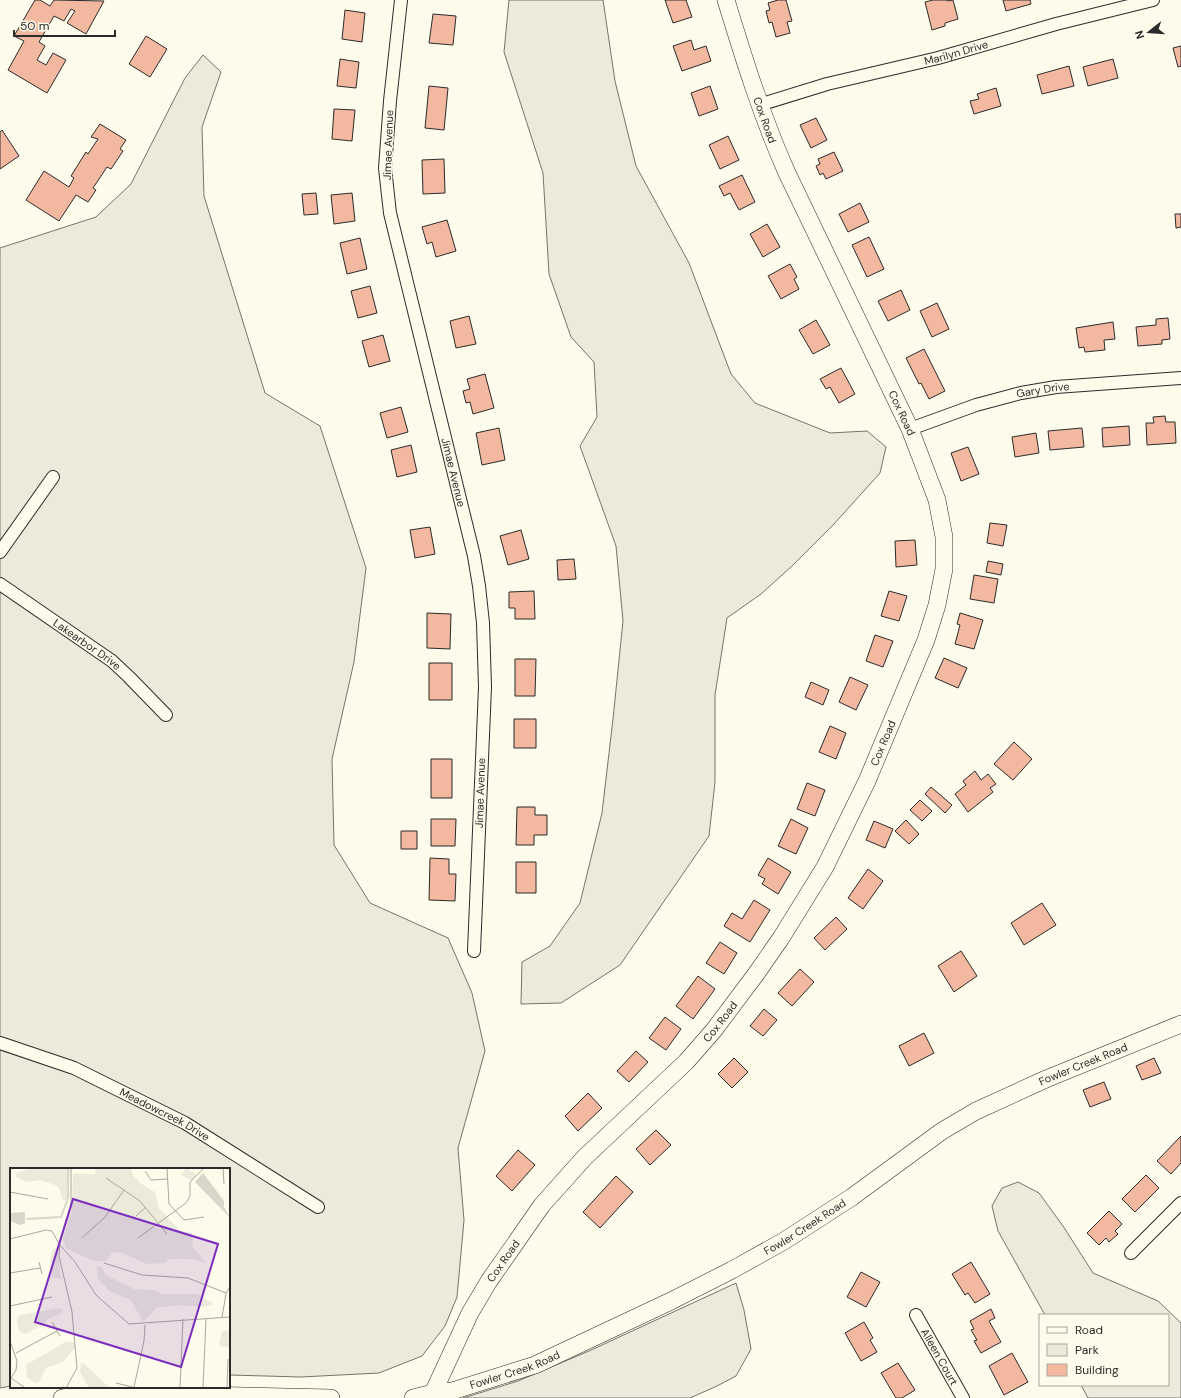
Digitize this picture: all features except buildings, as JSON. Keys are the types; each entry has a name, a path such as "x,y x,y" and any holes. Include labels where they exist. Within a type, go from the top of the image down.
{"street":[{"name":"Jimae Avenue","path":"401,0 390,101 385,168 390,213 474,556 483,623 485,687 474,951"},
{"name":"Cox Road","path":"431,1395 477,1301 489,1281 542,1205 585,1157 686,1062 714,1030 781,938 825,867 866,781 926,640 937,605 944,569 944,537 937,500 910,429 787,173 759,105 726,0"},
{"name":"Marilyn Drive","path":"759,105 827,84 938,58 1056,24 1153,0"},
{"name":"Gary Drive","path":"910,429 976,405 1020,393 1056,387 1181,378"},
{"path":"0,552 53,477"},
{"name":"Lakearbor Drive","path":"0,584 112,661 166,715"},
{"name":"Fowler Creek Road","path":"413,1398 452,1391 535,1365 671,1301 732,1270 784,1241 852,1197 942,1131 976,1111 1046,1079 1181,1024"},
{"name":"Meadowcreek Drive","path":"0,1043 74,1068 185,1123 318,1207"},
{"path":"1131,1252 1181,1203"},
{"name":"Alleen Court","path":"916,1315 963,1398"},
{"path":"62,1398 116,1393 331,1398"}],"green space":[{"path":"509,0 603,0 615,81 636,166 689,263 731,374 755,403 830,433 867,431 886,447 880,473 834,524 792,566 761,594 727,618 715,695 715,782 709,836 620,965 561,1003 521,1004 522,962 550,946 580,903 602,813 623,621 616,546 580,446 597,417 594,362 571,337 549,274 543,173 504,52"},
{"path":"203,55 221,72 202,127 204,196 265,393 320,426 366,568 354,662 332,759 334,845 370,903 448,938 472,993 485,1051 458,1148 464,1220 457,1297 445,1326 422,1356 379,1373 301,1377 230,1375 230,1168 10,1168 10,1386 0,1388 0,248 96,217 131,184 185,78"},
{"path":"1018,1182 1039,1193 1063,1226 1093,1273 1158,1301 1181,1323 1181,1398 1088,1398 1082,1386 1169,1386 1169,1314 1044,1314 998,1231 992,1206 1002,1188"},
{"path":"736,1283 744,1310 751,1349 736,1376 690,1398 463,1398 518,1381 589,1351"}]}
